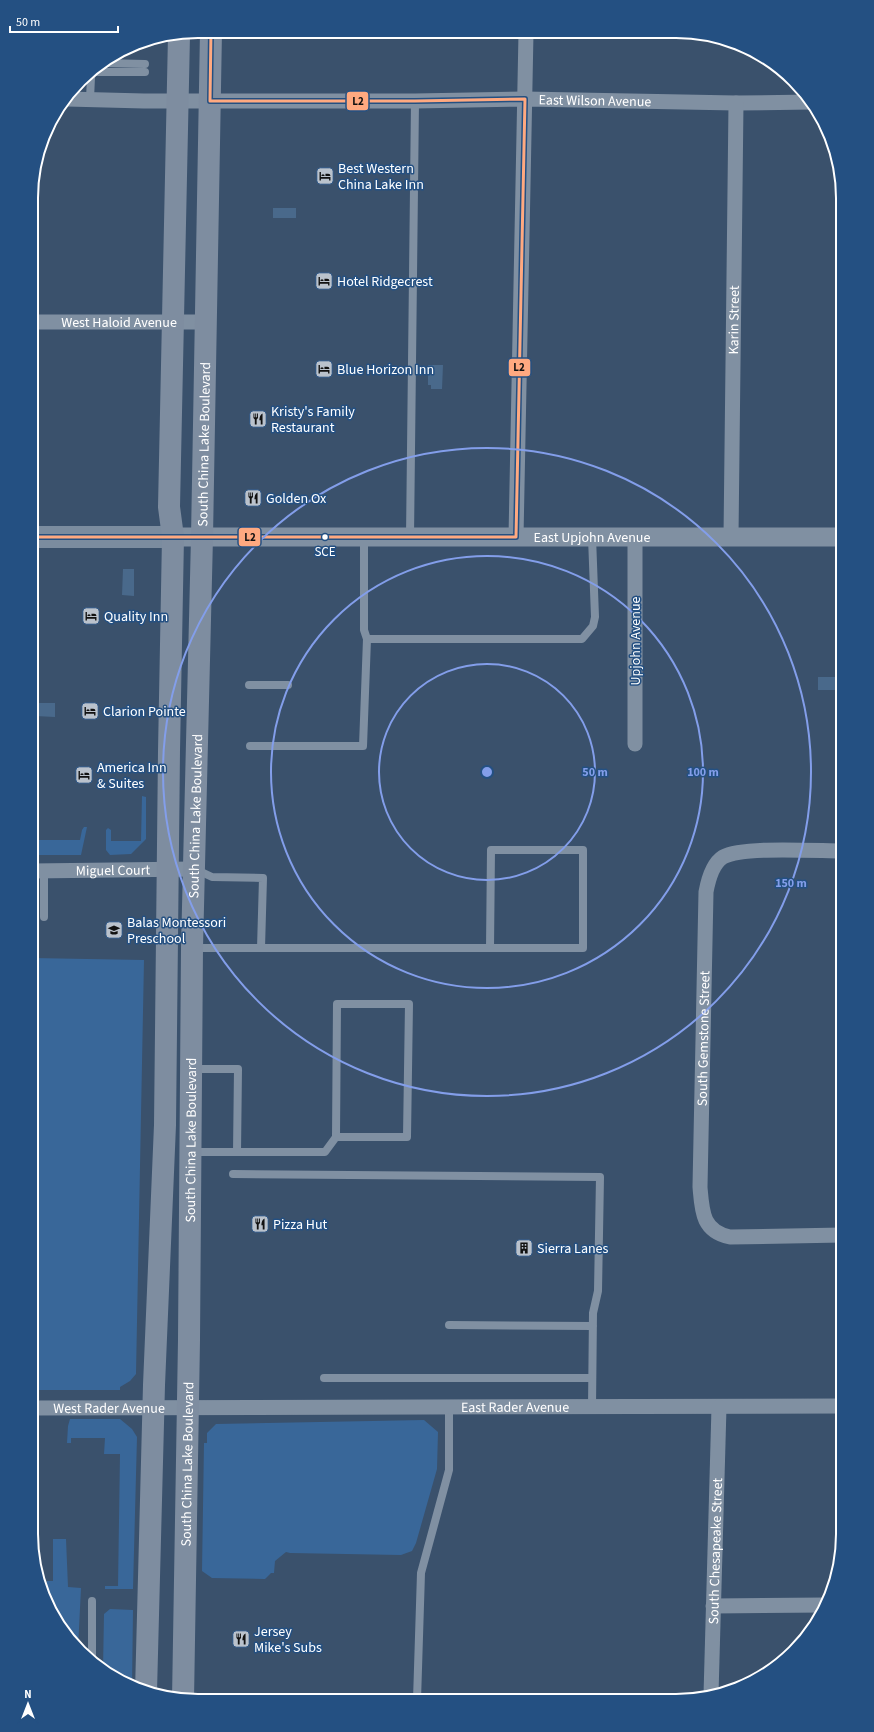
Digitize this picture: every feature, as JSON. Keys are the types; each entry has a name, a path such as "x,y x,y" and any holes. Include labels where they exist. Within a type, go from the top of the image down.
{"main road":[{"name":"South China Lake Boulevard","path":"183,1694 193,869 202,537 211,38"},
{"name":"South China Lake Boulevard","path":"146,1686 164,1125 173,537 169,507 179,39"},
{"path":"38,537 173,537"},
{"path":"147,1648 156,1672 160,1690"}],"street":[{"path":"516,537 526,38"},
{"path":"72,99 210,101"},
{"name":"East Wilson Avenue","path":"210,101 415,102 525,99 736,103 804,102"},
{"name":"Karin Street","path":"731,538 736,103"},
{"name":"West Haloid Avenue","path":"38,322 206,322"},
{"name":"East Upjohn Avenue","path":"173,537 836,537"},
{"name":"Upjohn Avenue","path":"634,538 635,744"},
{"name":"South Gemstone Street","path":"836,851 740,852 722,858 717,863 708,880 706,892 700,1187 702,1212 706,1222 720,1235 730,1237 836,1235"},
{"name":"Miguel Court","path":"38,871 193,869"},
{"name":"East Rader Avenue","path":"187,1408 592,1408 836,1406"},
{"name":"South Chesapeake Street","path":"711,1690 719,1407"},
{"name":"West Rader Avenue","path":"38,1408 187,1408"},
{"path":"713,1606 820,1605"}],"lane":[{"path":"112,63 145,64"},
{"path":"99,72 145,72"},
{"path":"88,99 91,79"},
{"path":"87,83 88,99"},
{"path":"410,537 415,102"},
{"path":"250,746 362,746 367,639 364,630 364,537"},
{"path":"367,639 582,639 593,626 595,617 592,538"},
{"path":"249,685 288,685"},
{"path":"192,948 261,948 490,948 583,948 583,850 491,850 490,948"},
{"path":"193,869 212,877 263,878 261,948"},
{"path":"38,871 44,917"},
{"path":"190,1152 325,1152 336,1137 337,1004 408,1004 407,1137 336,1137"},
{"path":"191,1069 238,1069 237,1152"},
{"path":"233,1174 600,1177 598,1291 593,1313 592,1408"},
{"path":"450,1326 593,1326"},
{"path":"324,1378 592,1378"},
{"path":"417,1694 421,1573 449,1470 449,1408"},
{"path":"92,1601 92,1654"}],"shaded area":[{"path":"273,208 296,208 296,218 273,218"},
{"path":"428,365 443,365 442,389 431,389 431,385 428,385"},
{"path":"123,569 134,569 134,596 122,595"},
{"path":"818,677 836,677 836,690 818,690"},
{"path":"38,703 55,703 55,717 38,716"},
{"path":"142,796 146,797 146,839 131,854 110,855 106,850 106,830 108,828 111,830 111,841 141,841"},
{"path":"84,827 87,827 81,855 38,855 38,840 80,840"},
{"path":"38,958 144,960 136,1374 130,1381 120,1387 120,1390 38,1390"},
{"path":"70,1419 120,1419 132,1429 137,1437 133,1589 105,1589 105,1586 118,1586 120,1454 104,1454 105,1438 71,1438 71,1443 67,1443"},
{"path":"424,1420 438,1432 437,1469 416,1543 412,1551 401,1555 286,1552 275,1561 274,1573 271,1573 265,1579 212,1578 202,1571 204,1443 207,1443 207,1433 216,1424"},
{"path":"53,1539 66,1539 68,1587 81,1588 78,1640 71,1632 54,1605 47,1588 47,1581 53,1581"},
{"path":"110,1609 133,1610 132,1680 103,1663 104,1614"}],"transit line":[{"name":"L2","path":"38,537 516,537 525,99 415,101 210,101 211,38"}],"place":[{"name":"Best Western China Lake Inn","path":"325,176"},
{"name":"Hotel Ridgecrest","path":"324,281"},
{"name":"Blue Horizon Inn","path":"324,369"},
{"name":"Kristy's Family Restaurant","path":"258,419"},
{"name":"Golden Ox","path":"253,498"},
{"name":"SCE","path":"325,537"},
{"name":"Quality Inn","path":"91,616"},
{"name":"Clarion Pointe","path":"90,711"},
{"name":"America Inn & Suites","path":"84,775"},
{"name":"Balas Montessori Preschool","path":"114,930"},
{"name":"Pizza Hut","path":"260,1224"},
{"name":"Sierra Lanes","path":"524,1248"},
{"name":"Jersey Mike's Subs","path":"241,1639"}]}
